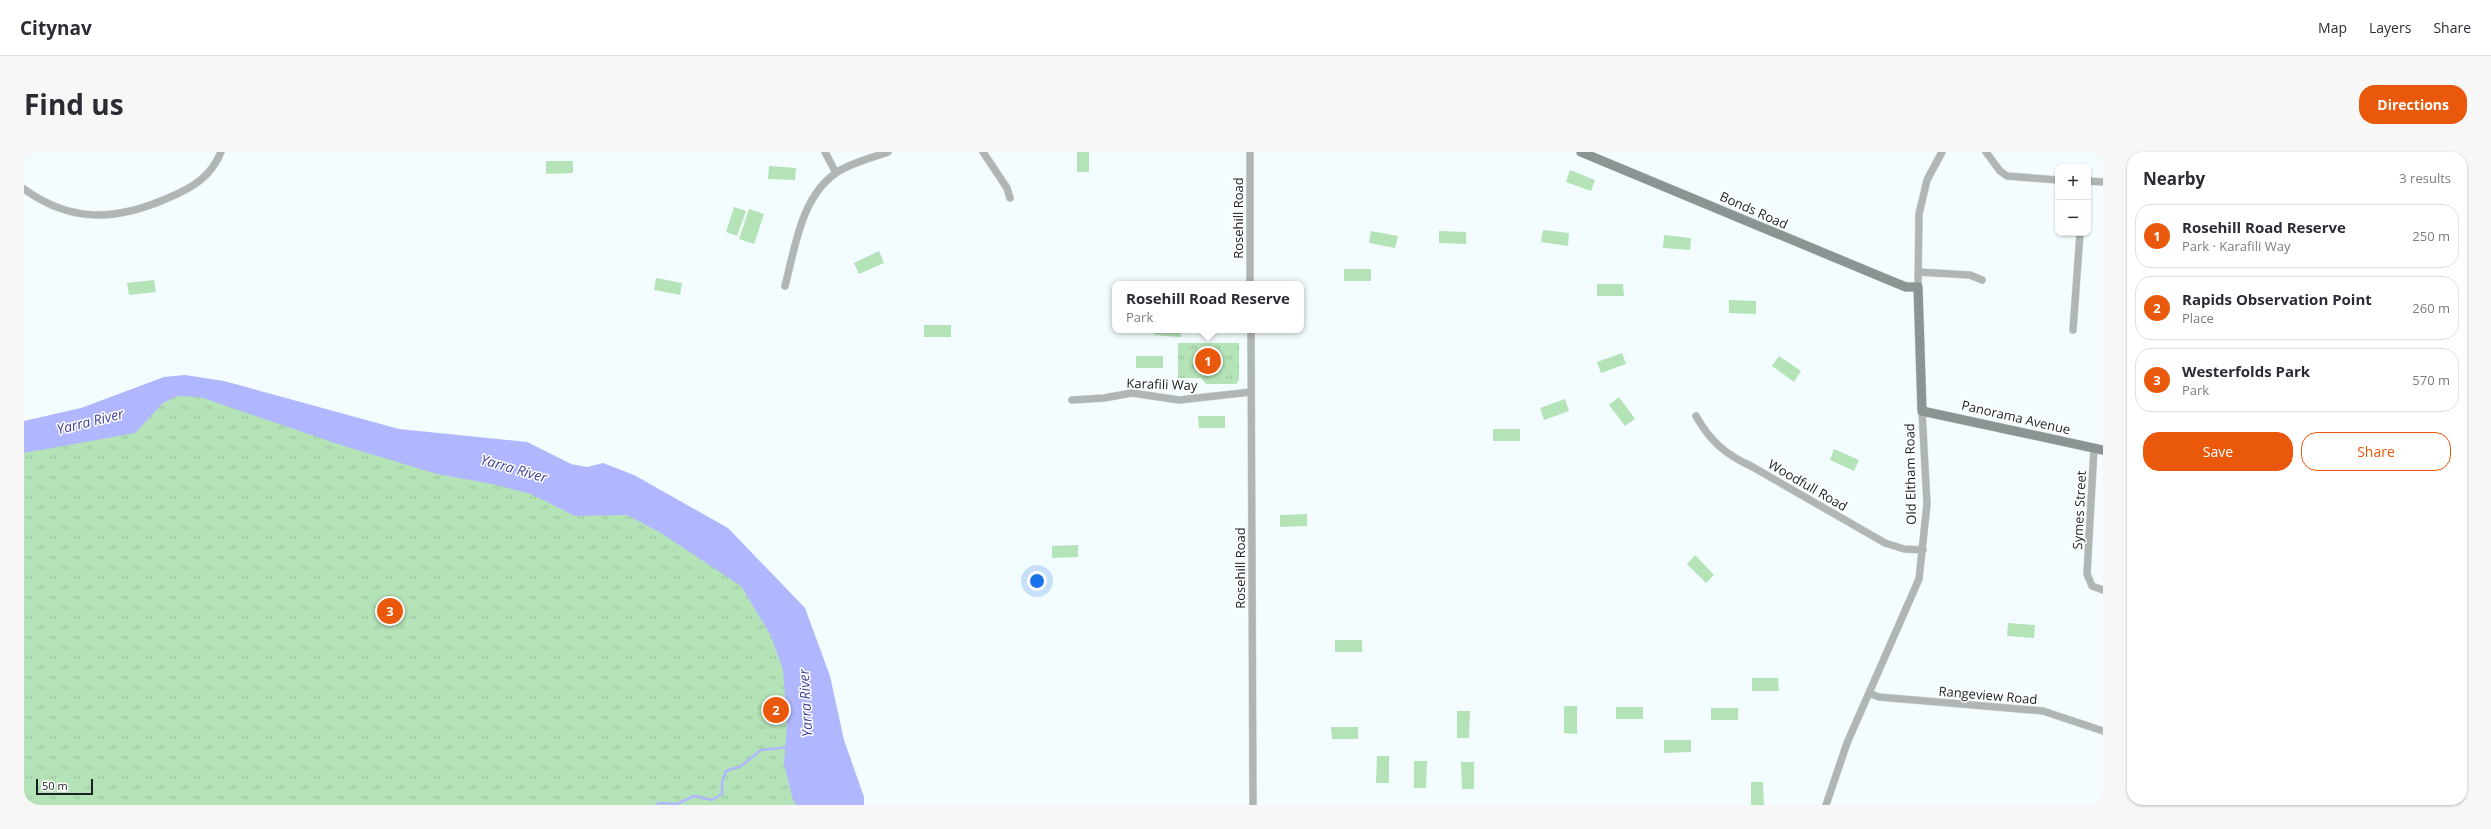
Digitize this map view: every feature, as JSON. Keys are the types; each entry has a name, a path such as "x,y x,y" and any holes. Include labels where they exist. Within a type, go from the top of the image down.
{"street":[{"path":"24,189 38,200 61,210 94,216 128,213 171,197 200,181 212,170 222,152"},
{"path":"825,152 836,173"},
{"path":"785,286 802,221 818,190 836,173 888,152"},
{"path":"983,152 1007,188 1010,198"},
{"name":"Rosehill Road","path":"1250,152 1250,281"},
{"name":"Bonds Road","path":"1581,152 1896,283 1906,287 1918,287"},
{"name":"Old Eltham Road","path":"1826,805 1847,743 1919,579 1927,504 1918,287 1918,214 1927,180 1942,152"},
{"path":"1986,152 2000,171 2007,176 2055,180"},
{"path":"2091,181 2103,182"},
{"path":"2073,330 2080,236"},
{"path":"1918,272 1970,275 1982,280"},
{"name":"Rosehill Road","path":"1251,333 1254,805"},
{"name":"Karafili Way","path":"1072,400 1104,398 1132,393 1179,400 1251,392"},
{"name":"Panorama Avenue","path":"1922,411 2099,449"},
{"name":"Woodfull Road","path":"1696,416 1717,446 1732,458 1751,466 1885,543 1904,549 1923,550"},
{"name":"Symes Street","path":"2099,449 2087,574 2092,586 2103,590"},
{"name":"Rangeview Road","path":"1869,693 1880,697 2043,711 2103,730"}],"green space":[{"path":"1077,152 1089,152 1089,172 1077,172"},
{"path":"546,161 573,161 573,173 546,174"},
{"path":"769,166 796,168 795,180 768,179"},
{"path":"1570,170 1595,180 1591,191 1566,182"},
{"path":"734,207 746,211 737,236 726,232"},
{"path":"749,209 764,214 754,244 739,239"},
{"path":"1543,230 1569,233 1568,246 1541,242"},
{"path":"1371,231 1398,236 1395,248 1369,243"},
{"path":"1439,231 1466,232 1466,244 1439,243"},
{"path":"1664,235 1691,238 1690,250 1663,248"},
{"path":"879,251 884,263 859,274 854,263"},
{"path":"1344,269 1371,269 1371,281 1344,281"},
{"path":"656,278 682,283 680,295 654,290"},
{"path":"154,280 156,292 129,295 127,283"},
{"path":"1597,284 1623,284 1624,296 1597,296"},
{"path":"1729,300 1756,301 1756,314 1729,313"},
{"path":"924,325 951,325 951,337 924,337"},
{"path":"1154,333 1181,333 1181,337 1154,335"},
{"path":"1178,343 1239,343 1239,380 1236,384 1206,384 1201,378 1178,378"},
{"path":"1622,353 1626,364 1601,373 1597,362"},
{"path":"1136,356 1163,356 1163,368 1136,368"},
{"path":"1779,356 1801,371 1794,382 1772,366"},
{"path":"170,391 220,398 621,503 708,545 775,617 806,805 24,805 24,445"},
{"path":"1619,397 1635,419 1625,426 1609,405"},
{"path":"1565,399 1569,411 1544,420 1540,408"},
{"path":"1198,416 1225,416 1225,428 1199,428"},
{"path":"1493,429 1520,429 1520,441 1493,441"},
{"path":"1834,449 1859,460 1854,471 1830,460"},
{"path":"1307,514 1307,526 1280,527 1280,515"},
{"path":"1078,545 1078,557 1052,558 1052,546"},
{"path":"1695,555 1714,575 1706,583 1687,564"},
{"path":"2008,623 2035,625 2034,638 2007,636"},
{"path":"1335,640 1362,640 1362,652 1335,652"},
{"path":"1752,678 1778,678 1779,691 1752,691"},
{"path":"1564,706 1577,706 1577,734 1564,733"},
{"path":"1616,707 1643,707 1643,719 1616,719"},
{"path":"1711,708 1738,708 1738,720 1711,720"},
{"path":"1457,711 1470,711 1469,738 1457,738"},
{"path":"1331,727 1358,727 1358,739 1332,739"},
{"path":"1664,740 1691,740 1691,752 1664,753"},
{"path":"1377,756 1389,756 1389,783 1376,783"},
{"path":"1414,761 1427,761 1426,788 1414,788"},
{"path":"1461,762 1474,762 1474,789 1462,789"},
{"path":"1751,782 1763,782 1764,805 1751,805"}],"water":[{"name":"Yarra River","path":"185,375 224,381 399,429 527,442 571,464 587,467 603,463 634,475 728,528 805,608 830,676 844,740 864,797 864,805 796,805 793,800 784,764 787,725 783,670 771,636 741,586 661,533 627,515 575,516 531,494 492,484 437,474 344,446 200,397 177,396 163,403 135,433 24,453 24,421 81,408 164,377"}],"waterway":[{"path":"657,805 659,803 677,804 694,796 712,800 722,794 722,782 726,771 741,766 761,750 788,747"}],"place":[{"name":"Rosehill Road Reserve","path":"1208,361"},
{"name":"Westerfolds Park","path":"390,611"},
{"name":"Rapids Observation Point","path":"776,710"}]}
